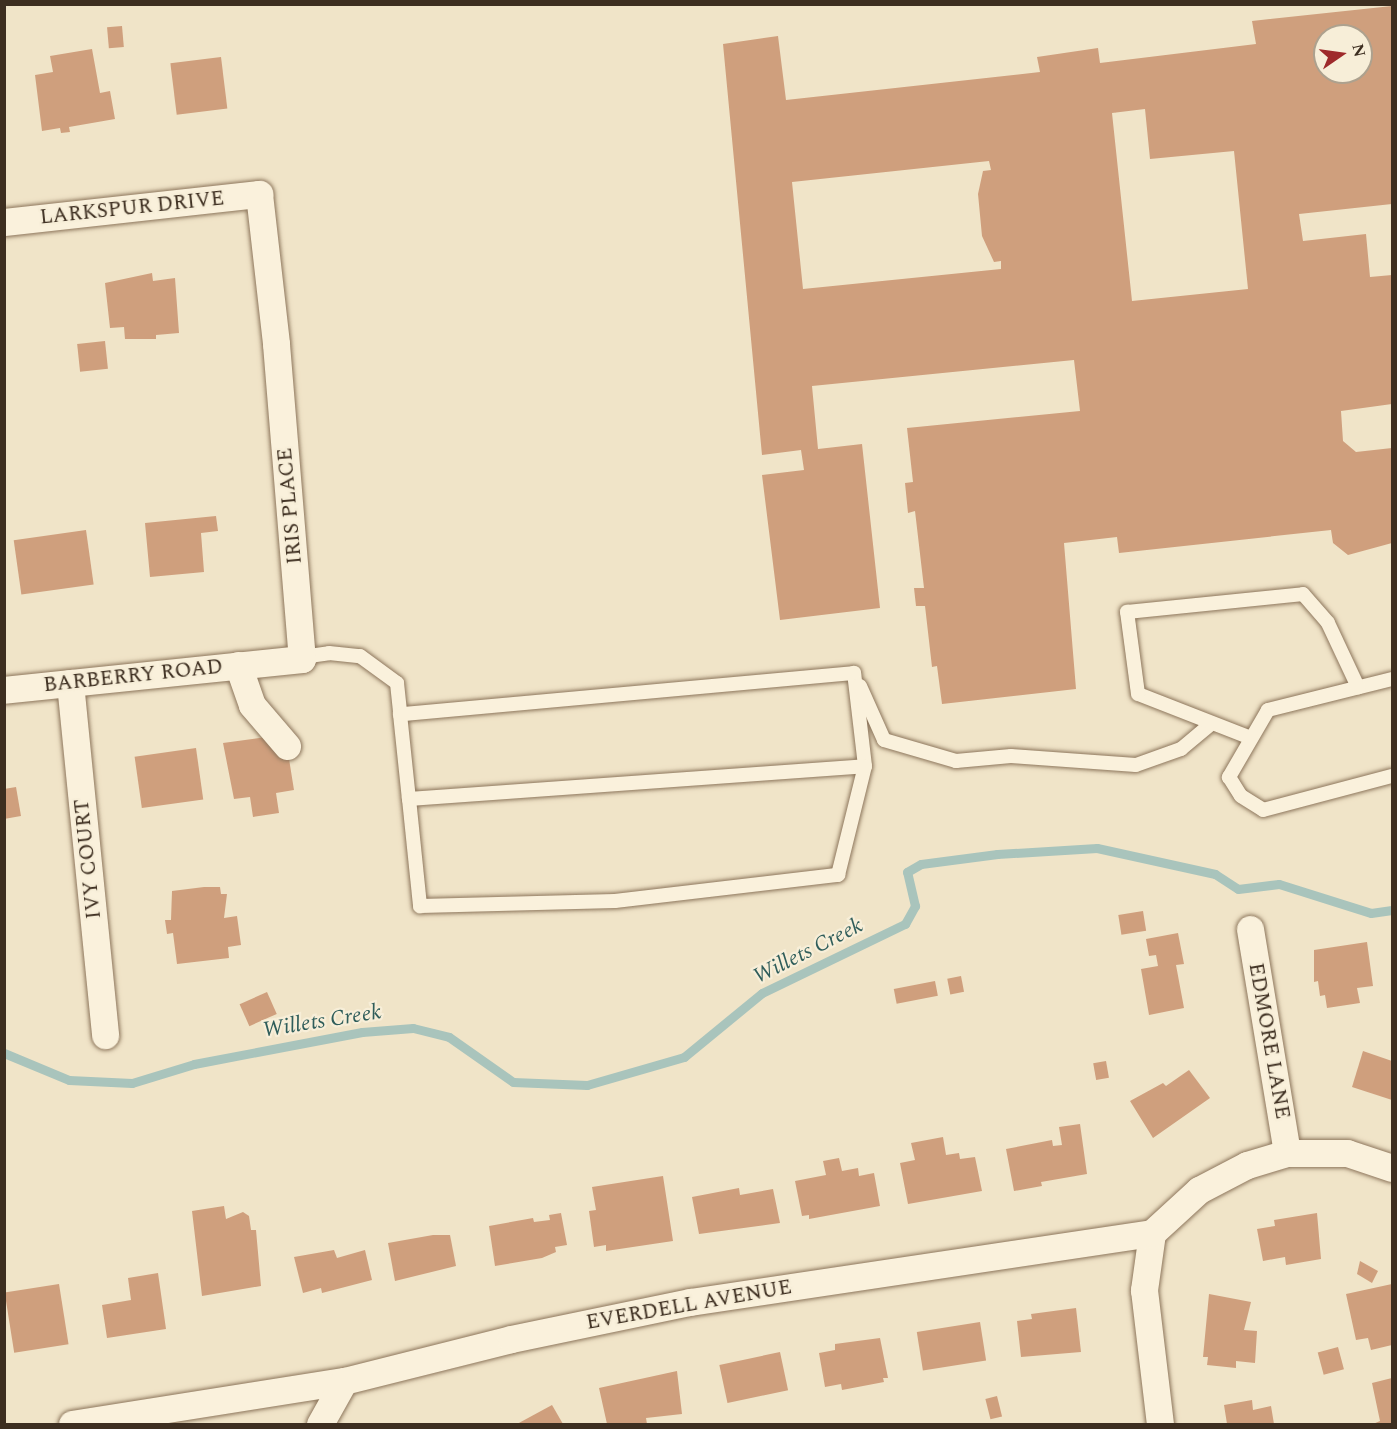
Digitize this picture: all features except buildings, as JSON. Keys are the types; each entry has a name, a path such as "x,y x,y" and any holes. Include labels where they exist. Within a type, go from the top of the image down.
{"street":[{"name":"LARKSPUR DRIVE","path":"4,222 259,194"},
{"name":"IRIS PLACE","path":"259,194 276,344 302,657"},
{"path":"287,746 252,705 238,665 302,657"},
{"name":"BARBERRY ROAD","path":"4,690 238,665"},
{"name":"IVY COURT","path":"70,683 105,1035"},
{"name":"EDMORE LANE","path":"1250,929 1287,1154"},
{"path":"1160,1425 1144,1290 1152,1233 1199,1190 1247,1165 1287,1154 1347,1153 1392,1167"},
{"name":"EVERDELL AVENUE","path":"72,1425 344,1381 511,1339 690,1302 1152,1233"},
{"path":"320,1425 344,1381"}],"lane":[{"path":"1251,738 1138,694 1127,612 1303,594 1328,623 1359,687"},
{"path":"302,657 330,653 360,656 397,683 420,906 615,901 838,875 866,766 854,673"},
{"path":"400,714 854,673"},
{"path":"854,673 884,740 956,761 1011,756 1136,765 1181,749 1212,723"},
{"path":"1392,679 1268,710 1229,777 1241,796 1263,810 1392,776"},
{"path":"409,799 866,766"}],"waterway":[{"name":"Willets Creek","path":"4,1053 69,1080 132,1083 194,1064 362,1032 413,1028 449,1037 513,1082 587,1085 684,1057 762,993 905,924 915,906 907,872 921,864 997,854 1097,848 1215,874 1238,889 1279,884 1371,913 1392,910"}]}
